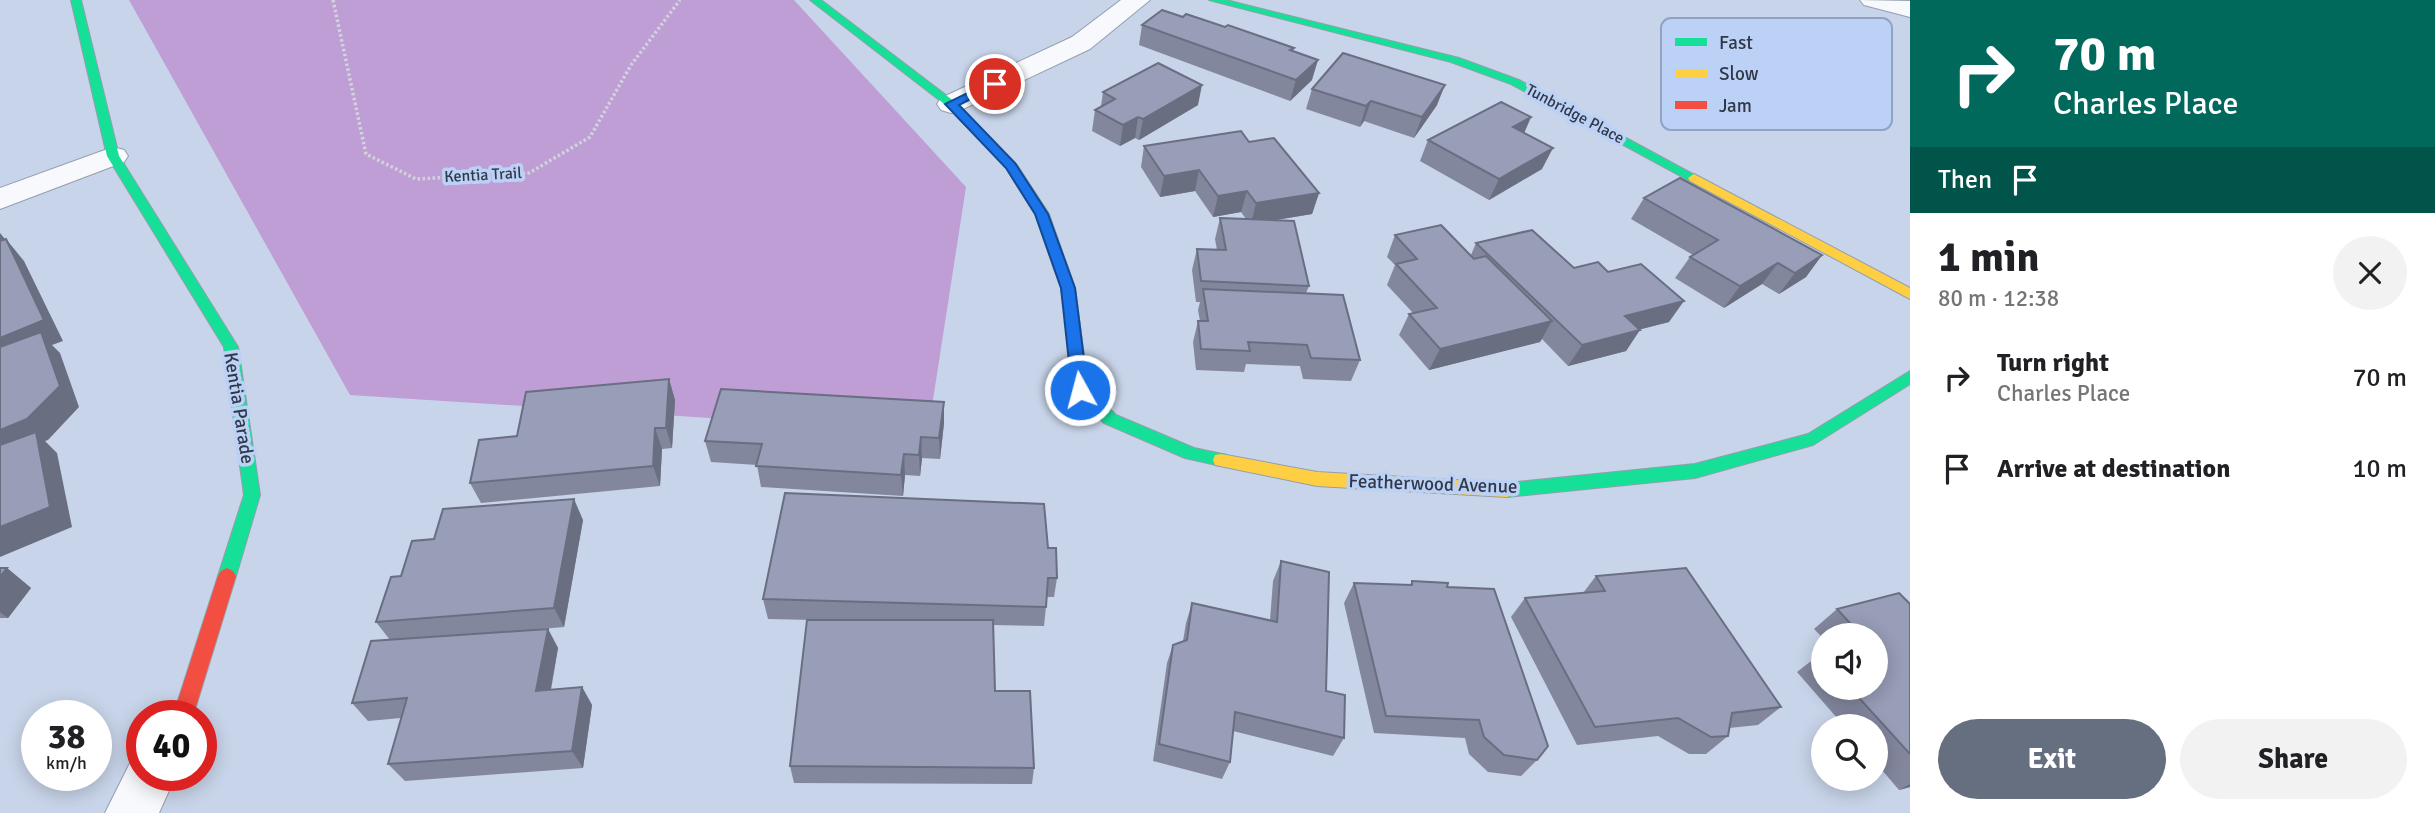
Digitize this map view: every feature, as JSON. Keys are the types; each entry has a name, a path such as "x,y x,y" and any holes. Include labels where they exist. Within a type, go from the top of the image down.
{"street":[{"name":"Kentia Parade","path":"76,0 113,156 231,347 252,495 188,700"},
{"path":"815,0 951,104 1081,43 1137,0"},
{"name":"Tunbridge Place","path":"1214,0 1455,60 1515,82 1910,294"},
{"path":"1873,0 1910,9"},
{"name":"Featherwood Avenue","path":"951,104 1011,165 1042,214 1068,288 1080,390 1110,419 1191,454 1317,480 1514,490 1695,471 1813,439 1910,377"},
{"path":"0,199 113,156"},
{"path":"131,813 143,791"}],"path":[{"name":"Kentia Trail","path":"333,0 366,154 416,179 529,173 590,137 631,65 680,0"}],"shaded area":[{"path":"129,0 794,0 966,187 928,432 350,395"}],"building":[{"path":"1162,10 1183,17 1186,14 1225,27 1228,25 1294,48 1290,50 1318,60 1296,80 1142,25"},
{"path":"1343,53 1445,85 1422,117 1371,101 1366,106 1312,89"},
{"path":"1158,63 1202,85 1143,119 1138,117 1123,125 1095,110 1115,99 1103,92"},
{"path":"1501,102 1531,117 1513,127 1553,148 1499,179 1428,140"},
{"path":"1241,131 1249,142 1274,138 1319,193 1256,203 1247,191 1218,196 1199,170 1164,176 1144,146"},
{"path":"1680,178 1822,255 1795,273 1778,263 1740,286 1690,257 1718,240 1644,198"},
{"path":"1220,218 1294,221 1309,286 1201,281 1197,249 1226,250"},
{"path":"1441,225 1474,259 1486,256 1552,321 1440,349 1409,314 1437,308 1396,264 1417,259 1395,235"},
{"path":"1532,230 1574,268 1598,262 1608,272 1641,264 1684,301 1625,316 1640,330 1582,345 1476,243"},
{"path":"6,239 44,320 0,338 0,241"},
{"path":"1203,289 1343,295 1360,360 1311,358 1307,345 1248,342 1250,351 1201,349 1198,321 1208,321"},
{"path":"41,332 60,386 27,419 0,430 0,347"},
{"path":"669,379 666,428 655,428 653,466 470,483 479,440 517,436 526,392"},
{"path":"721,389 944,402 939,438 921,437 919,455 904,454 901,475 756,466 762,444 705,441"},
{"path":"36,432 50,507 0,527 0,445"},
{"path":"785,493 1044,504 1048,548 1056,548 1057,578 1048,578 1046,607 763,599"},
{"path":"574,499 554,608 376,622 391,577 401,576 412,541 434,539 443,509"},
{"path":"1281,561 1329,572 1326,691 1345,695 1344,738 1235,712 1230,762 1159,744 1173,645 1187,640 1192,603 1277,622"},
{"path":"0,568 7,568 0,577"},
{"path":"1686,568 1781,707 1732,713 1728,736 1711,737 1678,718 1595,727 1525,598 1605,591 1596,576"},
{"path":"1412,581 1448,583 1447,587 1494,589 1548,746 1537,760 1504,755 1484,737 1479,720 1386,716 1354,583 1412,585"},
{"path":"1899,593 1910,604 1910,754 1888,730 1888,714 1874,714 1861,700 1888,700 1888,623 1850,623 1837,609"},
{"path":"807,620 993,620 995,691 1030,691 1034,768 790,766"},
{"path":"548,629 536,691 582,687 572,751 388,764 407,698 352,703 371,641"}],"traffic: fast":[{"path":"76,0 113,156 231,347 252,495 227,576"},
{"path":"815,0 951,104 1011,165 1042,214 1068,288 1080,390 1110,419 1191,454 1221,460"},
{"path":"1214,0 1455,60 1515,82 1694,178"},
{"path":"1507,490 1695,471 1813,439 1910,377"}],"traffic: slow":[{"path":"1694,178 1910,294"},
{"path":"1221,460 1317,479 1507,490"}],"traffic: jam":[{"path":"188,700 227,576"}],"route":[{"path":"995,84 951,104 1011,165 1042,214 1068,288 1080,390"}]}
